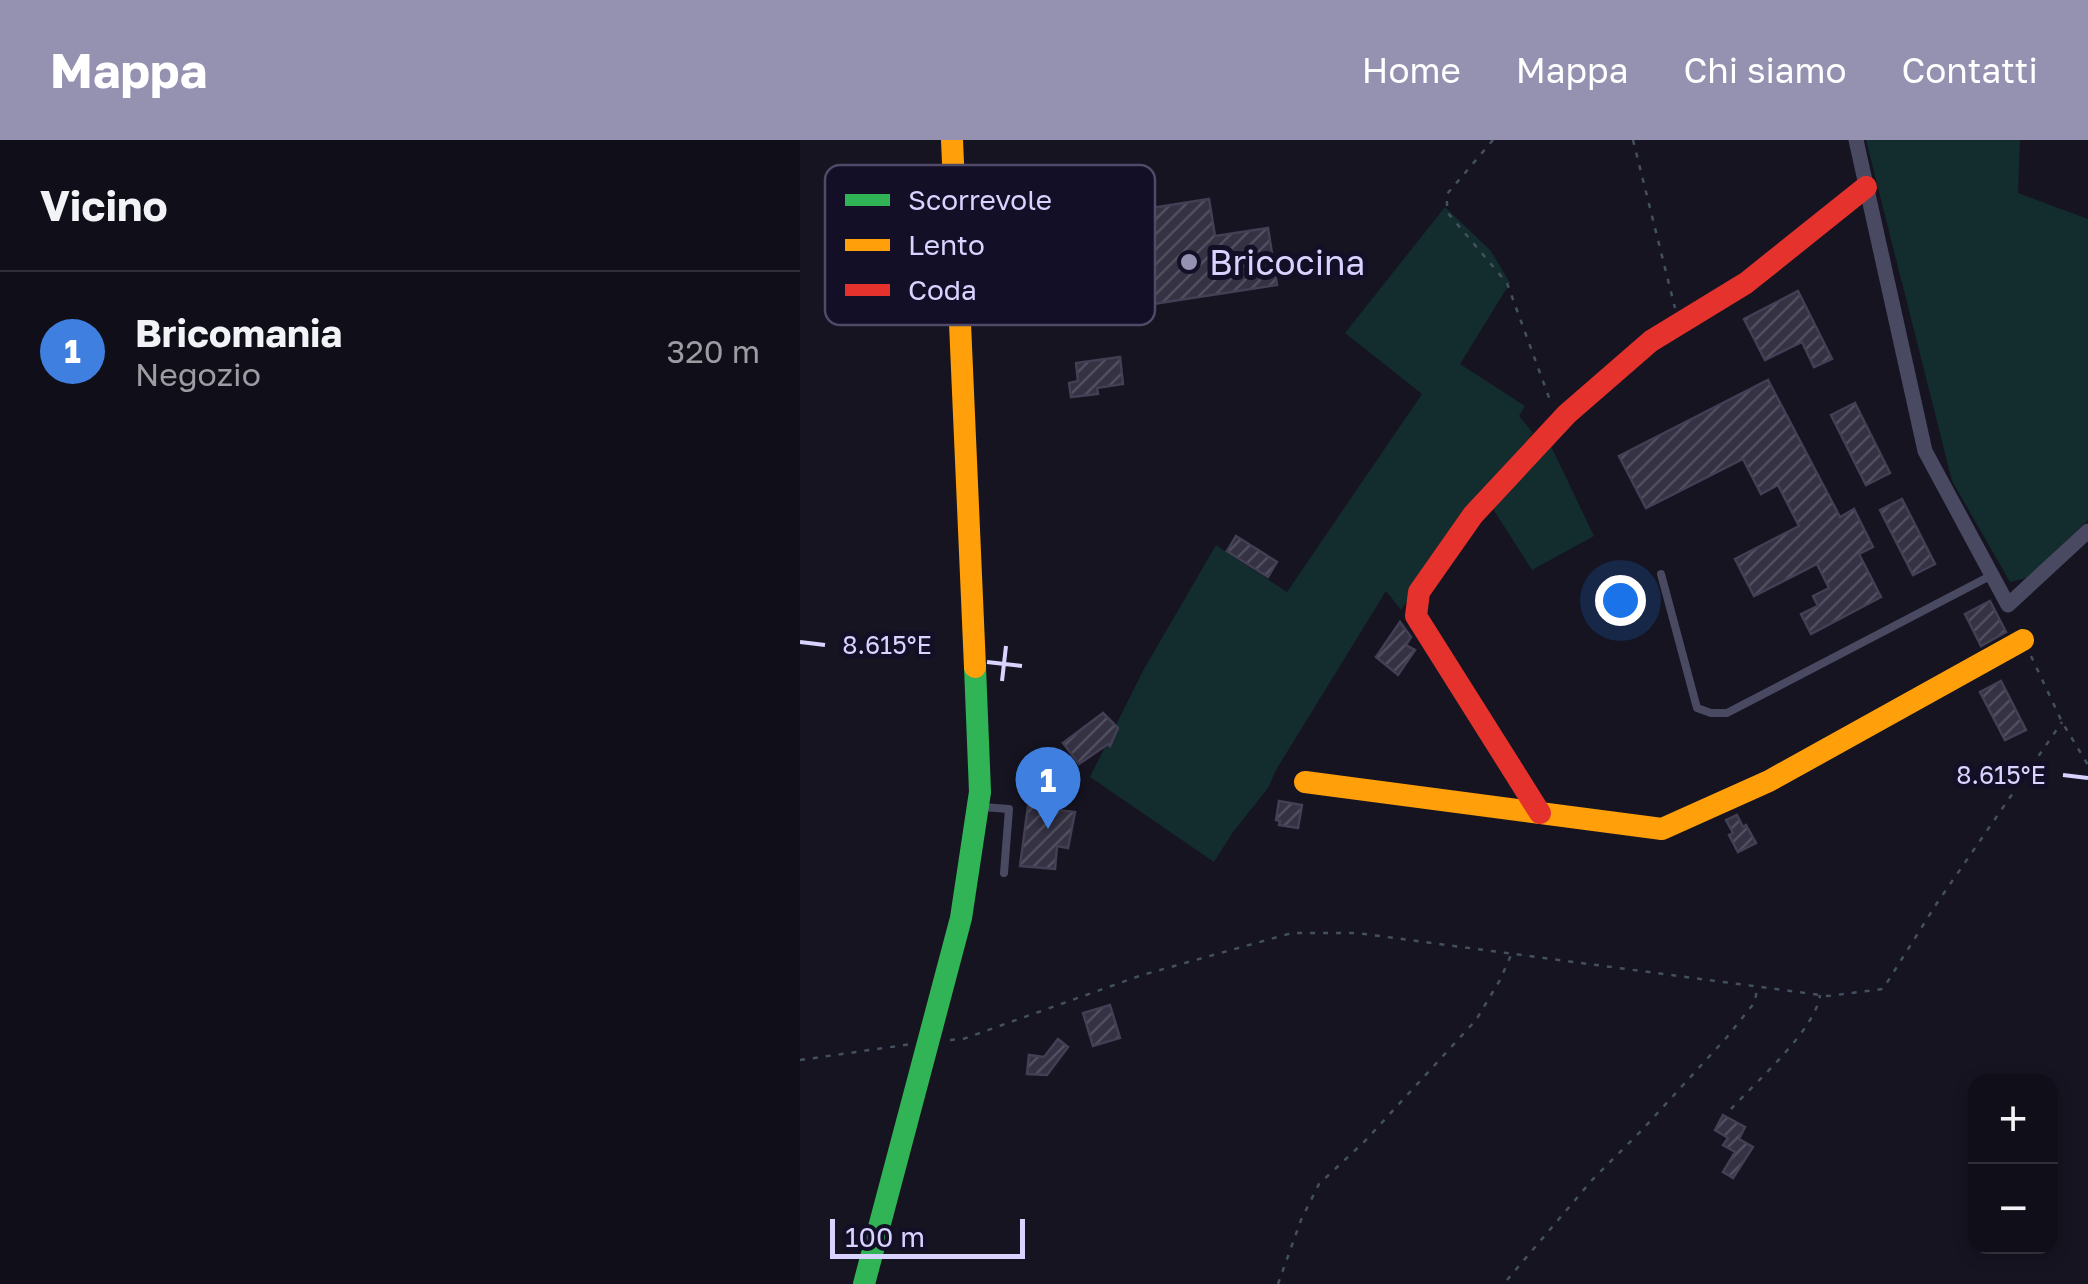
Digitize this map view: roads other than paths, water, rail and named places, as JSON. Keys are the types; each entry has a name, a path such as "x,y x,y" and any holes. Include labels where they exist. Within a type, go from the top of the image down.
{"street":[{"path":"952,140 953,165"},
{"path":"1856,140 1925,451 2008,605 2088,531"},
{"path":"1540,813 1416,616 1419,592 1473,514 1558,424 1652,341 1746,283 1866,187"},
{"path":"864,1284 961,918 980,792 960,325"},
{"path":"1305,782 1662,829 1769,781 2022,640"}],"lane":[{"path":"1662,574 1697,708 1711,713 1727,713 1992,576"},
{"path":"978,807 1009,809 1004,873"}],"place":[{"name":"Bricocina","path":"1189,262"},
{"name":"Bricomania","path":"1048,829"}]}
